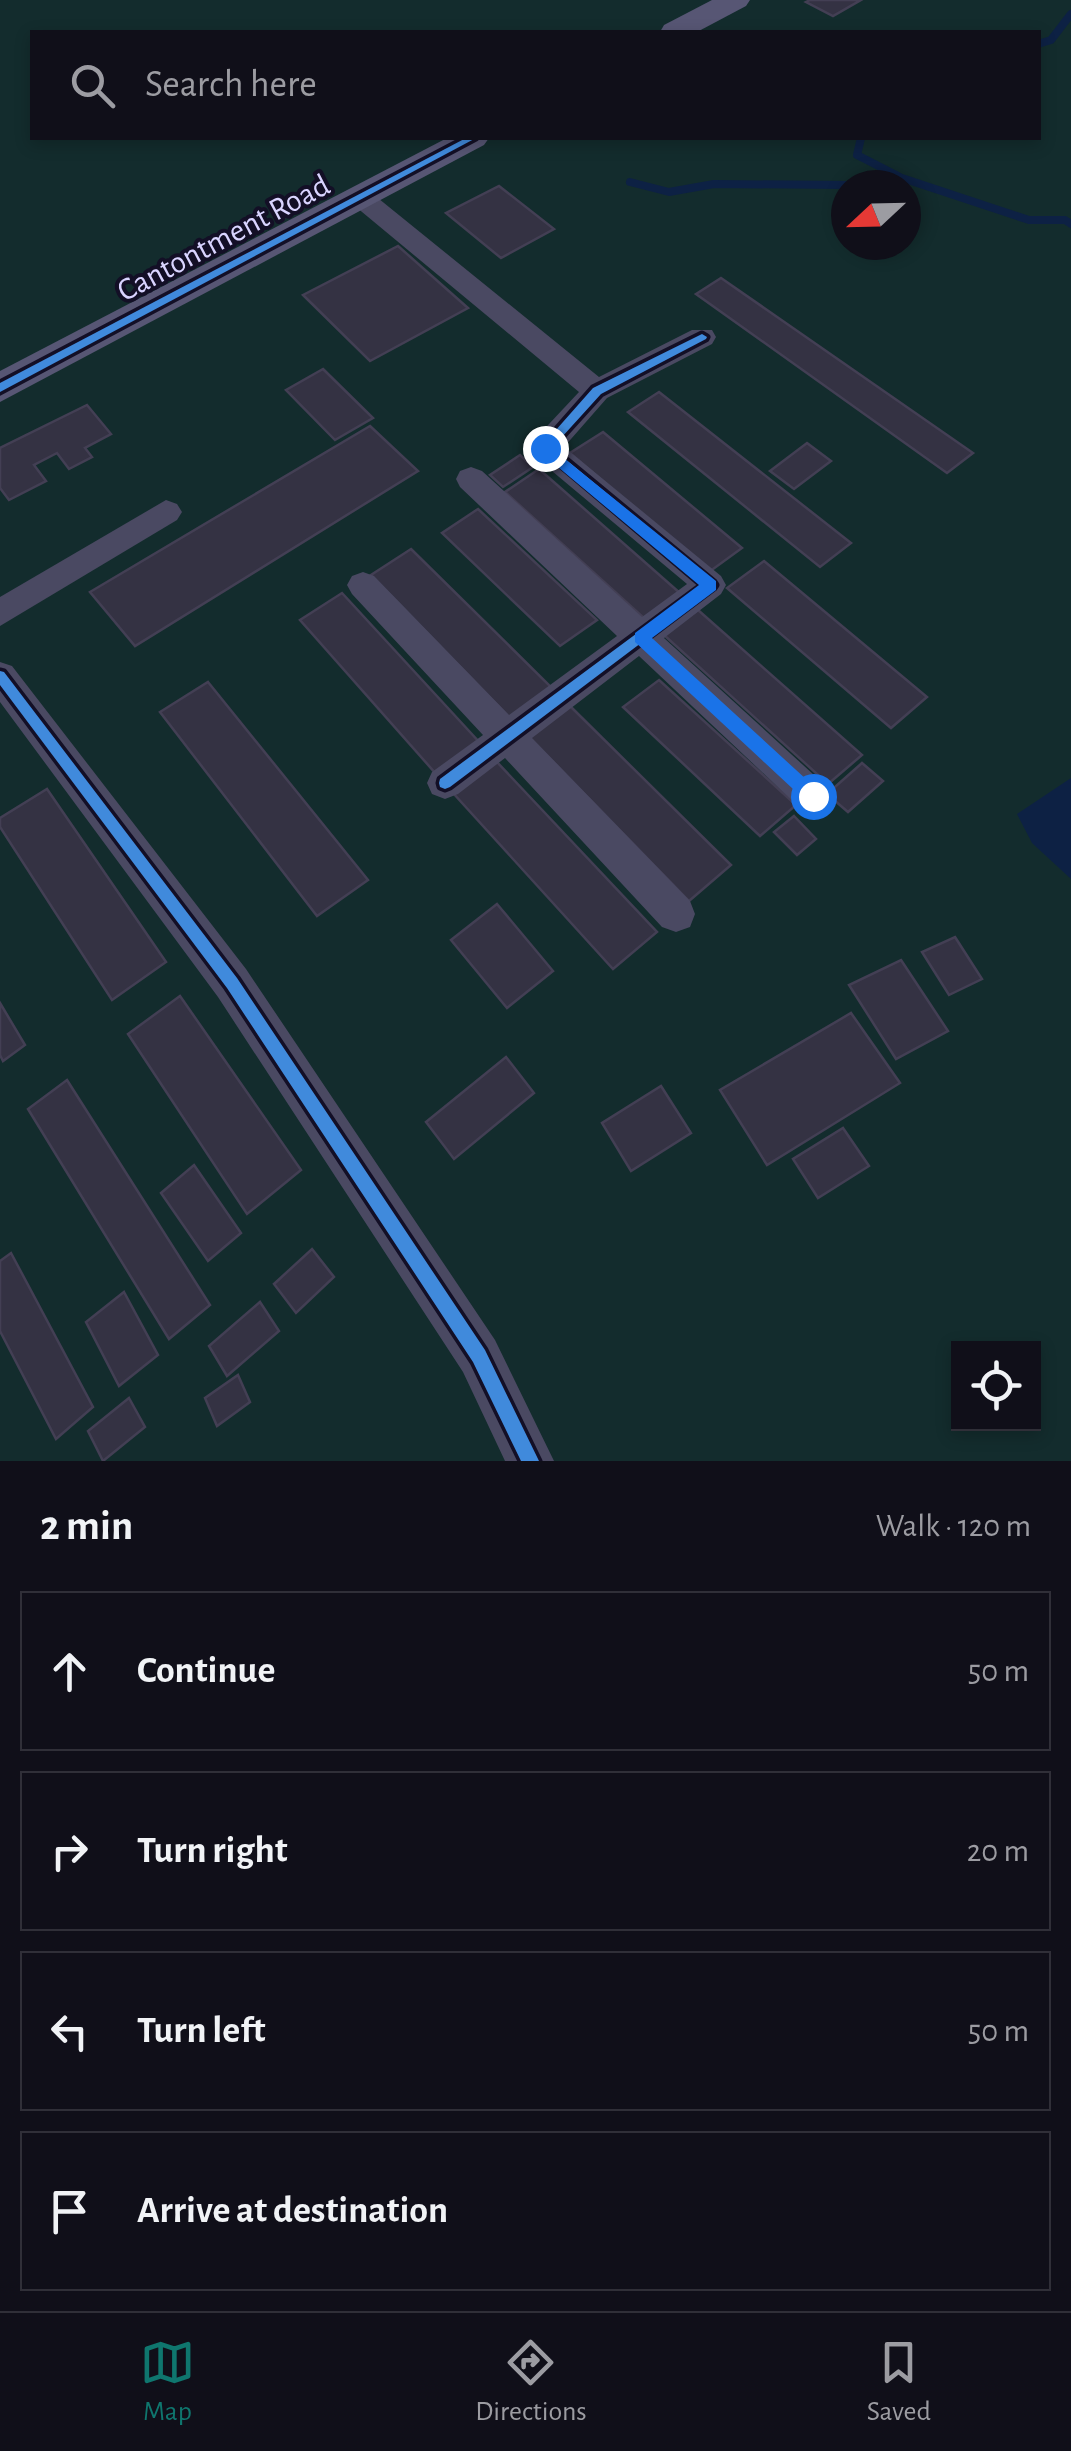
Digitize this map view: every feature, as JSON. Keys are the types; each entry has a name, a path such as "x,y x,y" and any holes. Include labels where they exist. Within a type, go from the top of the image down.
{"street":[{"path":"679,30 735,0"},
{"name":"Cantontment Road","path":"0,388 468,140"},
{"path":"358,196 597,391"},
{"path":"445,783 710,586 545,448 597,391 702,337"},
{"path":"470,479 813,796"},
{"path":"0,612 166,512"},
{"path":"363,585 676,914"},
{"path":"0,676 232,983 479,1356 530,1461"}],"green space":[{"path":"0,0 1071,0 1071,1461 0,1461"}],"water":[{"path":"1071,778 1071,879 1032,843 1017,814"}],"building":[{"path":"861,0 833,16 806,2"},
{"path":"499,186 554,229 501,258 446,213"},
{"path":"398,246 468,308 370,361 303,295"},
{"path":"721,278 973,453 947,473 696,294"},
{"path":"323,369 373,418 335,440 286,390"},
{"path":"659,392 851,543 820,567 628,412"},
{"path":"87,405 111,434 85,448 92,457 69,469 57,453 34,465 46,481 9,500 0,488 0,448"},
{"path":"370,426 418,471 135,646 90,592"},
{"path":"603,432 742,548 709,572 570,453"},
{"path":"807,443 831,461 794,489 770,471"},
{"path":"520,455 533,467 503,487 490,475"},
{"path":"539,469 681,594 646,620 505,492"},
{"path":"478,509 597,620 560,646 442,533"},
{"path":"411,549 552,688 510,718 371,575"},
{"path":"764,561 927,697 891,728 727,588"},
{"path":"342,593 481,744 437,775 300,620"},
{"path":"698,610 862,755 828,784 664,635"},
{"path":"659,680 796,805 760,836 623,707"},
{"path":"208,682 368,880 317,916 160,712"},
{"path":"570,706 731,865 689,901 529,737"},
{"path":"496,761 657,932 613,969 453,793"},
{"path":"862,763 883,781 848,812 827,794"},
{"path":"47,789 166,962 112,1000 0,827 0,818"},
{"path":"794,816 816,839 797,855 774,832"},
{"path":"497,904 553,971 507,1008 451,940"},
{"path":"955,937 982,979 949,995 922,952"},
{"path":"901,960 948,1031 896,1059 849,985"},
{"path":"180,996 301,1170 247,1214 128,1034"},
{"path":"0,1003 25,1045 3,1061 0,1055"},
{"path":"851,1013 900,1083 767,1165 720,1090"},
{"path":"506,1057 534,1093 454,1159 426,1122"},
{"path":"67,1080 210,1305 169,1339 28,1109"},
{"path":"661,1086 691,1133 631,1171 602,1123"},
{"path":"843,1128 869,1166 818,1198 793,1159"},
{"path":"194,1165 241,1233 208,1261 161,1193"},
{"path":"312,1249 334,1277 296,1313 274,1284"},
{"path":"11,1253 93,1407 56,1439 0,1331 0,1261"},
{"path":"124,1292 158,1355 119,1386 86,1322"},
{"path":"260,1302 279,1331 227,1376 209,1346"},
{"path":"238,1375 250,1402 217,1426 205,1398"},
{"path":"129,1398 145,1427 103,1461 88,1431"}],"waterway":[{"path":"1041,43 1051,40 1071,14"},
{"path":"861,140 857,155 886,170"},
{"path":"630,182 669,192 714,184 831,185"},
{"path":"921,184 1029,220 1065,220 1071,224"}],"cycle path":[{"path":"0,388 468,140"},
{"path":"445,783 710,585 545,448 597,391 702,337"},
{"path":"0,676 232,983 479,1356 530,1461"}],"route":[{"path":"545,448 710,586 641,637 813,796"}]}
